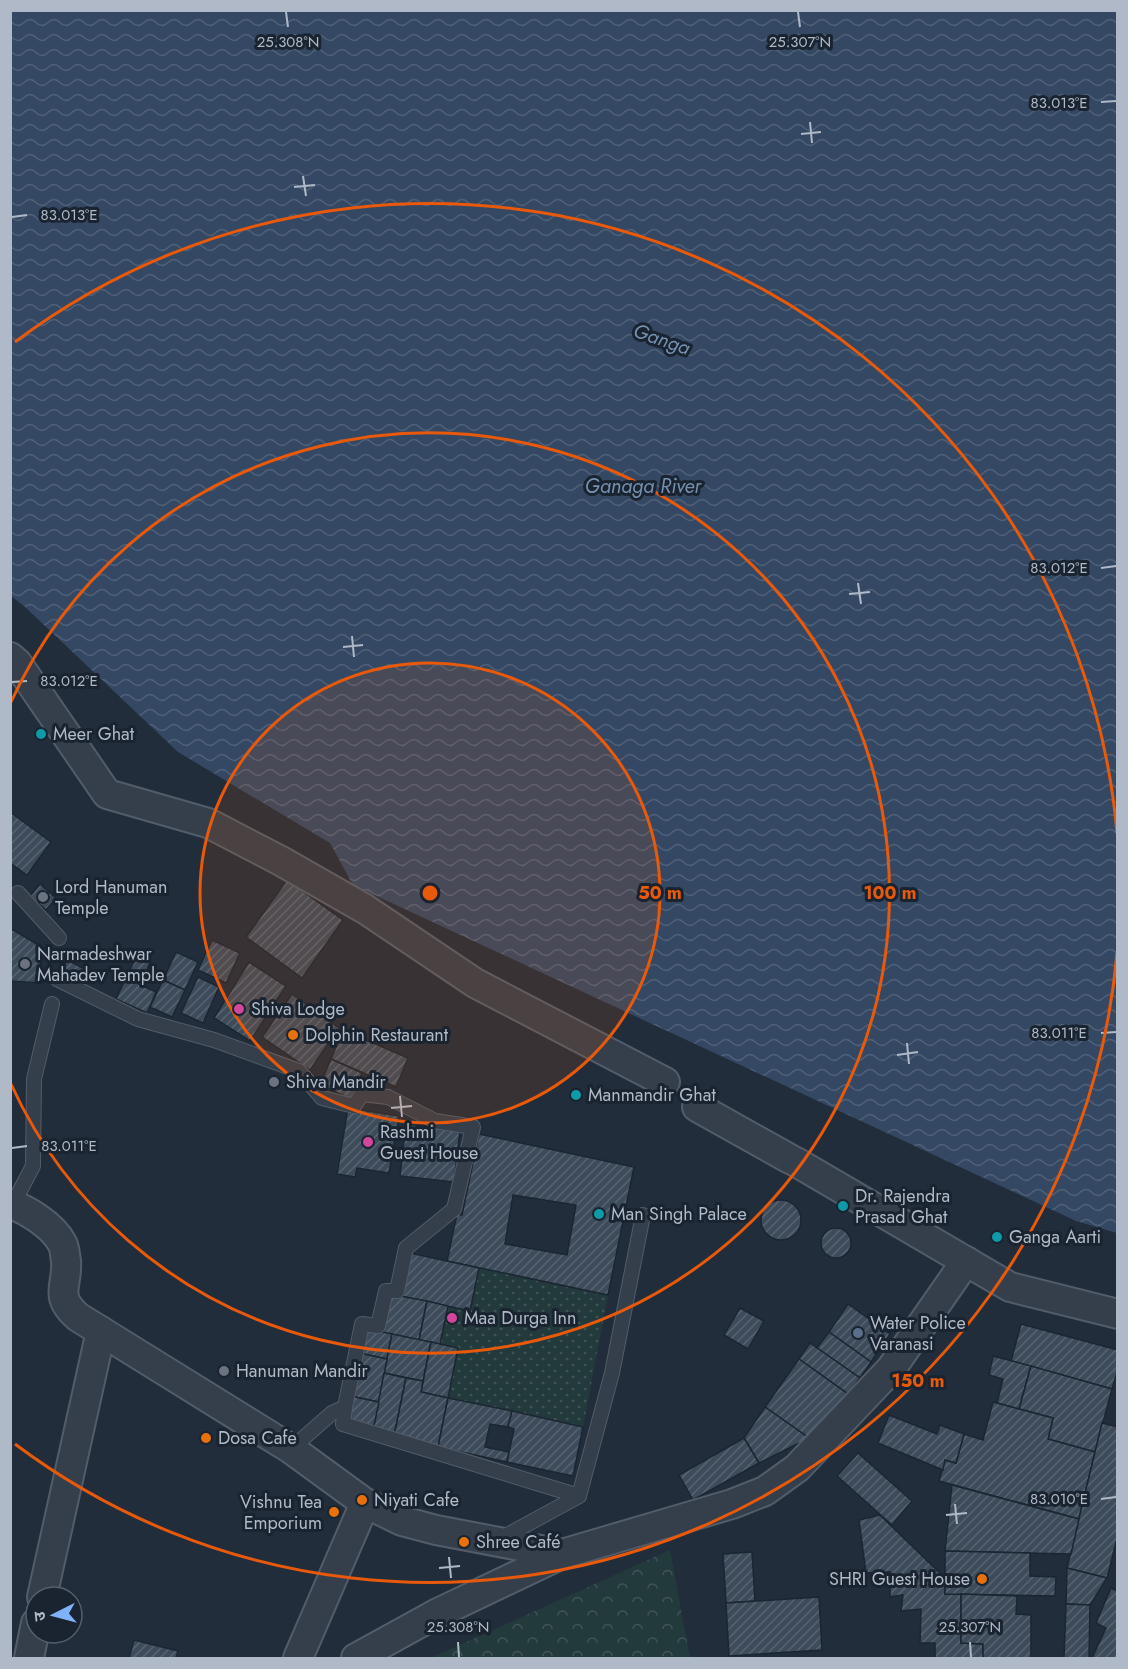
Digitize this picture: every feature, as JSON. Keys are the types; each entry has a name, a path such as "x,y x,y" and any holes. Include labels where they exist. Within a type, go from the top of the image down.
{"street":[{"path":"10,657 17,663 107,794 208,823 281,861 365,909 475,983 665,1082 662,1081 695,1106 793,1160 1010,1287 1118,1314"},
{"path":"12,1204 50,1228 63,1244 66,1263 62,1289 67,1307 78,1317 291,1449 365,1503 402,1521 436,1530 562,1554"},
{"path":"356,1659 436,1614 562,1554 732,1504 765,1491 797,1468 891,1369 966,1261"},
{"path":"45,1585 101,1331"},
{"path":"298,1659 365,1503"}],"lane":[{"path":"18,893 60,938"},
{"path":"57,979 138,1019 214,1040 299,1071 322,1098 354,1106 362,1094 388,1096 435,1121 473,1127 459,1208 406,1248 397,1291 386,1291 378,1326 362,1324 343,1424 579,1496"},
{"path":"12,1204 33,1166 34,1079 52,1004"},
{"path":"495,1541 579,1496 612,1373 643,1215"},
{"path":"291,1449 332,1413 345,1407"}],"green space":[{"path":"479,1268 608,1295 583,1427 448,1398 458,1348 440,1344 448,1306 470,1311"},
{"path":"670,1550 690,1658 431,1658"}],"water":[{"name":"Ganaga River","path":"11,10 1117,11 1117,1233 1076,1221 353,885 330,843 178,752 11,596"}],"building":[{"path":"10,812 51,842 27,875 10,863"},
{"path":"287,880 343,920 302,978 246,937"},
{"name":"Lord Hanuman Temple","path":"40,884 56,898 46,910 30,896"},
{"name":"Narmadeshwar Mahadev Temple","path":"10,928 40,946 41,983 10,981"},
{"path":"212,940 240,953 226,983 198,970"},
{"path":"176,952 198,962 185,990 163,980"},
{"path":"136,957 150,963 140,984 126,978"},
{"path":"67,960 89,971 82,986 60,976"},
{"path":"249,962 286,986 250,1041 214,1018"},
{"path":"198,977 219,987 203,1023 181,1013"},
{"path":"126,978 156,992 147,1013 116,999"},
{"path":"163,980 185,990 172,1017 150,1007"},
{"path":"292,994 339,1028 310,1070 262,1037"},
{"path":"343,1030 408,1058 396,1087 331,1059"},
{"path":"331,1059 362,1073 351,1099 320,1085"},
{"name":"Rashmi Guest House","path":"348,1108 399,1116 389,1173 357,1168 355,1177 337,1174"},
{"path":"406,1124 460,1130 454,1182 400,1176"},
{"name":"Man Singh Palace","path":"479,1134 634,1167 608,1295 447,1261 457,1214 462,1215","holes":["513,1195 576,1205 567,1255 505,1244"]},
{"path":"781,1200 789,1201 795,1206 800,1212 800,1228 795,1234 789,1239 781,1240 773,1239 767,1234 762,1228 761,1220 762,1212 767,1206 773,1201"},
{"path":"836,1228 847,1232 851,1243 847,1254 836,1258 825,1254 821,1243 825,1232"},
{"path":"410,1253 479,1268 470,1311 401,1296"},
{"path":"389,1294 427,1301 419,1340 381,1332"},
{"path":"427,1301 448,1306 440,1344 419,1340"},
{"path":"848,1304 890,1334 871,1362 829,1332"},
{"path":"740,1308 764,1321 748,1349 724,1335"},
{"path":"1021,1324 1118,1350 1118,1369 1112,1389 1011,1361"},
{"path":"364,1328 392,1334 387,1359 359,1353"},
{"path":"829,1332 871,1362 860,1378 817,1348"},
{"path":"392,1334 431,1342 423,1381 384,1373"},
{"path":"431,1342 458,1348 448,1398 421,1392"},
{"path":"810,1343 860,1378 848,1394 799,1359"},
{"path":"359,1353 387,1359 379,1402 350,1396"},
{"path":"993,1356 1031,1366 1019,1409 997,1403 1003,1379 989,1375"},
{"path":"799,1359 848,1394 809,1438 765,1407"},
{"path":"1031,1366 1112,1389 1095,1452 1048,1439 1053,1418 1019,1409"},
{"path":"384,1373 406,1378 394,1436 373,1430"},
{"path":"406,1378 423,1381 421,1392 448,1398 438,1447 394,1436"},
{"path":"350,1396 379,1402 373,1430 346,1421"},
{"path":"448,1398 512,1411 508,1427 490,1424 485,1447 509,1452 507,1462 438,1447"},
{"path":"993,1402 1053,1418 1048,1439 1095,1452 1079,1519 939,1481 945,1460 956,1463 964,1434 983,1440"},
{"path":"765,1407 809,1438 759,1463 744,1438"},
{"path":"512,1411 583,1427 573,1476 507,1462 514,1429 508,1427"},
{"path":"889,1415 937,1434 940,1425 964,1434 956,1463 945,1460 943,1470 878,1443"},
{"path":"1102,1423 1118,1427 1118,1535 1107,1578 1067,1568"},
{"path":"744,1438 759,1463 693,1500 679,1475"},
{"path":"858,1453 912,1501 892,1525 837,1476"},
{"path":"952,1485 1079,1519 1071,1554 945,1551"},
{"path":"880,1515 945,1578 945,1594 961,1594 961,1643 983,1644 983,1658 935,1658 935,1643 920,1643 921,1609 901,1611 903,1595 890,1597 890,1572 866,1573 859,1520"},
{"path":"945,1551 1030,1553 1030,1576 1056,1577 1055,1596 945,1594"},
{"path":"752,1552 755,1601 726,1603 723,1554"},
{"path":"1067,1568 1107,1578 1090,1605 1066,1604"},
{"path":"1111,1588 1118,1591 1118,1658 1092,1658 1106,1628 1096,1623"},
{"path":"961,1594 1017,1596 1016,1614 1031,1615 1031,1658 983,1658 983,1644 961,1643"},
{"path":"819,1597 822,1650 729,1656 726,1603"},
{"path":"1066,1604 1090,1605 1089,1658 1064,1658"},
{"path":"134,1640 178,1651 176,1658 129,1658"}],"place":[{"name":"Meer Ghat","path":"41,734"},
{"name":"Lord Hanuman Temple","path":"43,897"},
{"name":"Narmadeshwar Mahadev Temple","path":"25,964"},
{"name":"Shiva Lodge","path":"239,1009"},
{"name":"Dolphin Restaurant","path":"293,1035"},
{"name":"Shiva Mandir","path":"274,1082"},
{"name":"Manmandir Ghat","path":"576,1095"},
{"name":"Rashmi Guest House","path":"368,1142"},
{"name":"Dr. Rajendra Prasad Ghat","path":"843,1206"},
{"name":"Man Singh Palace","path":"599,1214"},
{"name":"Ganga Aarti","path":"997,1237"},
{"name":"Maa Durga Inn","path":"452,1318"},
{"name":"Water Police Varanasi","path":"858,1333"},
{"name":"Hanuman Mandir","path":"224,1371"},
{"name":"Dosa Cafe","path":"206,1438"},
{"name":"Niyati Cafe","path":"362,1500"},
{"name":"Vishnu Tea Emporium","path":"334,1512"},
{"name":"Shree Café","path":"464,1542"},
{"name":"SHRI Guest House","path":"982,1579"}],"water label":[{"name":"Ganga","path":"662,339"}]}
